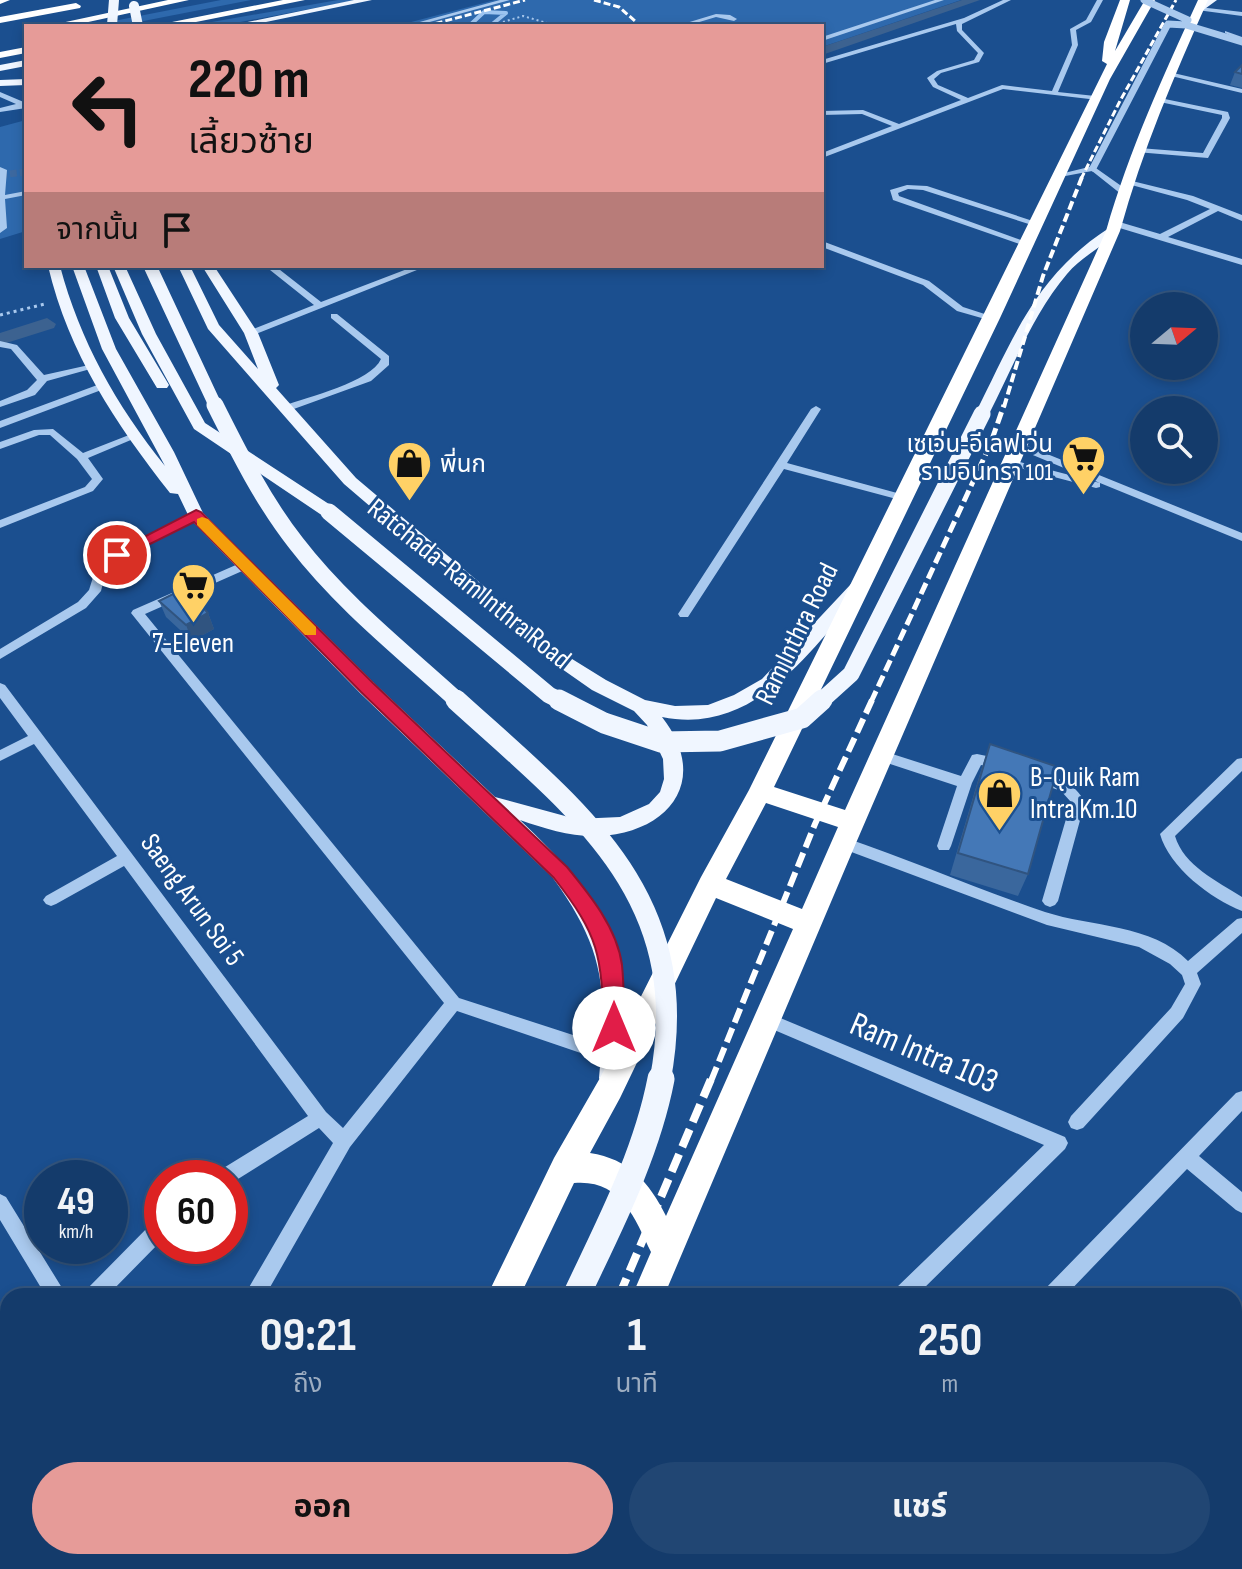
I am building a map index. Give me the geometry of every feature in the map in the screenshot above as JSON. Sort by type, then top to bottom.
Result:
[{"type":"highway","points":[[63,24],[184,0]]},
{"type":"highway","points":[[156,24],[270,0]]},
{"type":"highway","points":[[169,24],[300,0]]},
{"type":"highway","points":[[1100,89],[1110,42],[1125,0]]},
{"type":"highway","name":"Ram Inthra Road","points":[[507,1288],[710,884],[760,792],[1038,224],[1100,89],[1147,0]]},
{"type":"highway","points":[[0,20],[92,3]]},
{"type":"highway","points":[[651,1288],[766,1019],[1114,228],[1158,99],[1201,5]]},
{"type":"highway","points":[[0,55],[24,50]]},
{"type":"highway","points":[[760,792],[848,833]]},
{"type":"highway","points":[[710,884],[808,923]]},
{"type":"highway","points":[[565,1169],[588,1165],[622,1177],[642,1200],[667,1252]]},
{"type":"main road","points":[[111,24],[114,0]]},
{"type":"main road","points":[[243,24],[368,0]]},
{"type":"main road","points":[[276,24],[368,0]]},
{"type":"main road","points":[[1201,5],[1213,0]]},
{"type":"main road","points":[[134,3],[135,24]]},
{"type":"main road","points":[[0,68],[24,63]]},
{"type":"main road","points":[[0,83],[24,82]]},
{"type":"main road","name":"Ratchada-Ram Inthra Road","points":[[120,268],[155,348],[199,426],[329,512],[549,695],[604,723],[661,742],[720,741],[802,718],[851,674],[1039,307],[1061,274],[1088,247],[1114,228]]},
{"type":"main road","points":[[54,268],[61,300],[89,368],[133,437],[196,515],[367,688],[561,872],[585,903],[611,961],[615,999],[610,1088]]},
{"type":"main road","points":[[79,268],[89,302],[116,363],[166,452],[196,515]]},
{"type":"main road","points":[[103,268],[112,296],[140,351],[160,383],[199,426]]},
{"type":"main road","points":[[151,268],[242,461],[280,525],[306,559],[565,801],[627,874],[645,913],[660,959],[666,1005],[665,1052],[657,1100],[635,1164],[580,1288]]},
{"type":"main road","name":"Ratchada-Ram Inthra Road","points":[[185,268],[213,326],[350,481],[558,658],[599,685],[641,706],[675,713],[709,712],[741,700],[769,684],[860,585]]},
{"type":"main road","points":[[209,268],[251,333],[267,366],[274,392]]},
{"type":"main road","points":[[491,803],[575,827],[629,826],[662,807],[675,777],[672,754],[664,733],[641,706]]},
{"type":"street","points":[[416,24],[507,0]]},
{"type":"street","points":[[824,38],[941,0]]},
{"type":"street","points":[[824,61],[963,20],[1008,0]]},
{"type":"street","points":[[1055,91],[1075,45],[1073,29],[1089,21],[1100,0]]},
{"type":"street","points":[[1147,0],[1172,15],[1227,32],[1242,40]]},
{"type":"street","points":[[1201,5],[1242,14]]},
{"type":"street","points":[[686,24],[714,15],[734,19]]},
{"type":"street","points":[[963,20],[958,26],[959,30],[981,56],[971,64],[934,74],[930,82],[967,100]]},
{"type":"street","points":[[1093,168],[1168,24],[1186,25],[1242,40]]},
{"type":"street","points":[[1191,30],[1242,40]]},
{"type":"street","points":[[1169,74],[1242,91]]},
{"type":"street","points":[[824,155],[1002,87],[1055,91],[1100,89]]},
{"type":"street","points":[[0,94],[24,105]]},
{"type":"street","points":[[1139,150],[1205,156],[1226,118],[1219,111],[1158,99]]},
{"type":"street","points":[[0,110],[24,105]]},
{"type":"street","points":[[824,113],[863,112],[898,126]]},
{"type":"street","points":[[1060,175],[1093,168],[1126,186],[1218,208],[1242,218]]},
{"type":"street","points":[[0,169],[3,170],[0,198],[3,228],[0,230]]},
{"type":"street","points":[[1028,244],[896,198],[893,192],[907,187],[924,188],[1038,224]]},
{"type":"street","points":[[0,198],[24,193]]},
{"type":"street","points":[[1161,237],[1218,208]]},
{"type":"street","points":[[1114,228],[1161,237],[1242,262]]},
{"type":"street","points":[[824,245],[926,283],[960,309],[992,318]]},
{"type":"street","points":[[272,268],[320,306]]},
{"type":"street","points":[[251,333],[418,268]]},
{"type":"street","points":[[287,408],[367,379],[384,365],[386,358],[334,316]]},
{"type":"street","points":[[0,344],[14,347],[37,376],[43,378],[89,368]]},
{"type":"street","points":[[0,404],[31,393],[40,386],[43,378]]},
{"type":"street","points":[[0,425],[100,387]]},
{"type":"street","points":[[684,614],[816,409]]},
{"type":"street","points":[[0,446],[38,432],[53,432],[98,477],[93,486],[0,524]]},
{"type":"street","points":[[81,457],[133,437]]},
{"type":"street","points":[[1016,454],[1096,485]]},
{"type":"street","points":[[1016,454],[1242,537]]},
{"type":"street","points":[[781,465],[904,498]]},
{"type":"street","points":[[0,655],[82,605],[95,591],[99,574],[117,555],[196,515]]},
{"type":"street","points":[[245,565],[137,613],[454,1003],[613,1056]]},
{"type":"street","name":"Saeng Arun Soi 5","points":[[0,688],[320,1118],[344,1141]]},
{"type":"street","points":[[0,756],[37,737]]},
{"type":"street","points":[[883,756],[965,783]]},
{"type":"street","points":[[944,846],[965,783],[977,759],[1065,786],[1074,793],[1078,802],[1050,901]]},
{"type":"street","points":[[1242,763],[1167,834],[1168,846],[1177,858],[1242,905]]},
{"type":"street","points":[[848,833],[1047,919],[1142,941],[1176,959],[1188,971],[1193,984],[1177,1013],[1077,1122]]},
{"type":"street","points":[[51,900],[128,857]]},
{"type":"street","points":[[1188,971],[1242,924]]},
{"type":"street","points":[[259,1288],[344,1141],[454,1003]]},
{"type":"street","name":"Ram Intra 103","points":[[766,1019],[1059,1143],[910,1288]]},
{"type":"street","points":[[1060,1288],[1242,1099]]},
{"type":"street","points":[[248,1163],[320,1118]]},
{"type":"street","points":[[1187,1157],[1242,1204]]},
{"type":"street","points":[[0,1203],[52,1288]]},
{"type":"street","points":[[102,1288],[144,1245]]},
{"type":"path","points":[[504,24],[507,19],[524,16],[550,24]]},
{"type":"path","points":[[0,315],[61,300]]},
{"type":"shaded area","points":[[221,0],[251,0],[128,24],[98,24]]},
{"type":"shaded area","points":[[338,0],[357,0],[230,24],[200,24]]},
{"type":"shaded area","points":[[495,0],[961,0],[824,46],[824,24],[404,24]]},
{"type":"shaded area","points":[[24,121],[24,232],[0,239],[0,127]]},
{"type":"building","points":[[185,588],[208,613],[186,625],[159,601]]},
{"type":"building","name":"B-Quik Ram Intra Km.10","points":[[990,744],[1058,767],[1028,874],[958,853]]},
{"type":"waterway","points":[[824,50],[974,0]]},
{"type":"waterway","points":[[471,24],[484,12],[506,13],[492,24]]},
{"type":"waterway","points":[[0,339],[47,324]]},
{"type":"tunnel","points":[[0,175],[24,172]]},
{"type":"railway","points":[[434,24],[525,0]]},
{"type":"railway","points":[[594,0],[619,7],[635,21],[634,24]]},
{"type":"railway","points":[[1082,177],[1176,0]]},
{"type":"railway","points":[[1004,407],[1043,276],[1082,177]]},
{"type":"railway","points":[[871,702],[990,445],[1004,405]]},
{"type":"railway","points":[[711,1081],[815,824],[872,700]]},
{"type":"railway","points":[[622,1288],[711,1079]]},
{"type":"slow traffic","points":[[202,522],[311,631]]},
{"type":"place","name":"เซเว่น-อีเลฟเว่น รามอินทรา 101","points":[[1084,497]]},
{"type":"place","name":"พี่นก","points":[[409,503]]},
{"type":"place","name":"7-Eleven","points":[[193,625]]},
{"type":"place","name":"B-Quik Ram Intra Km.10","points":[[999,832]]},
{"type":"route","points":[[117,555],[196,515],[367,688],[561,872],[585,903],[611,961],[614,1028]]}]
